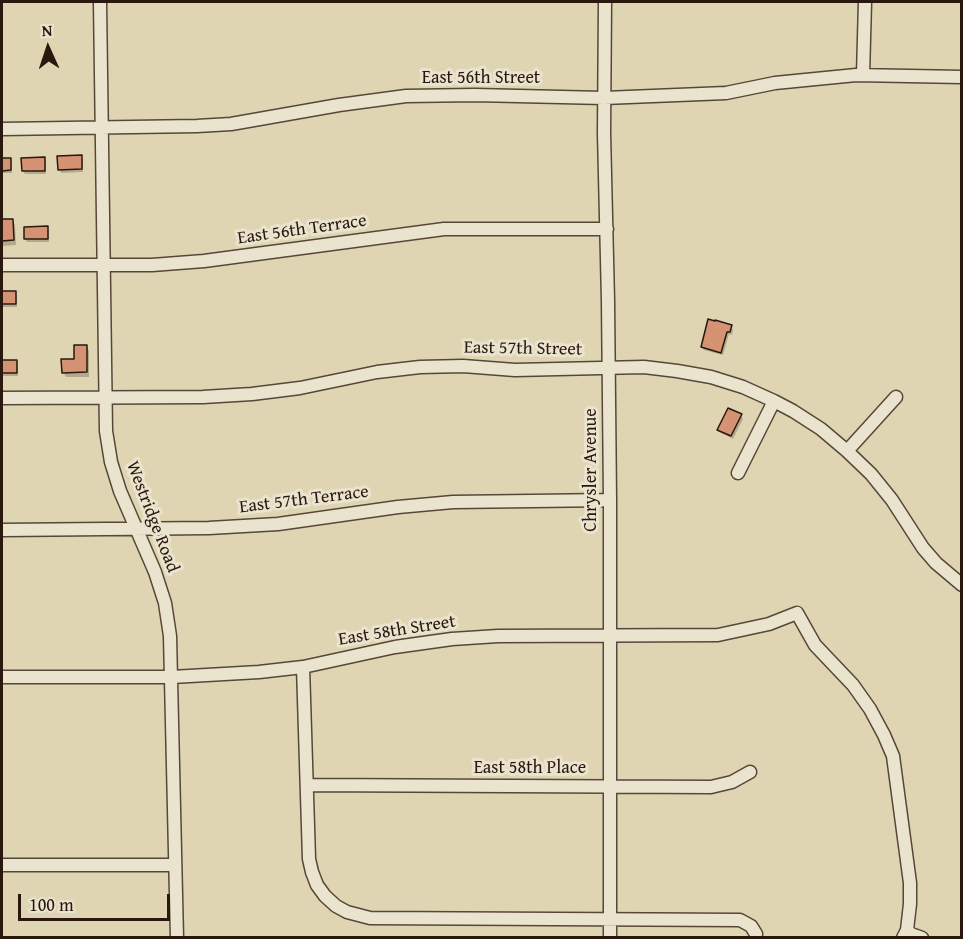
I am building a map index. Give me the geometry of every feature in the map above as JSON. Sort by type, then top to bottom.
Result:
[{"type":"street","name":"Westridge Road","points":[[100,2],[106,431],[111,462],[120,491],[155,572],[165,603],[171,636],[177,938]]},
{"type":"street","name":"Chrysler Avenue","points":[[605,2],[604,98],[610,500],[610,938]]},
{"type":"street","points":[[863,75],[866,2]]},
{"type":"street","name":"East 56th Street","points":[[2,129],[231,124],[406,96],[475,94],[604,98],[726,93],[809,78],[863,75],[962,77]]},
{"type":"street","name":"East 56th Terrace","points":[[2,265],[152,265],[204,261],[444,229],[607,229]]},
{"type":"street","name":"East 57th Street","points":[[2,398],[202,397],[252,394],[376,372],[463,366],[515,370],[644,368],[700,375],[743,387],[774,401],[821,429],[870,474],[892,500],[923,548],[962,585]]},
{"type":"street","points":[[847,451],[896,398]]},
{"type":"street","points":[[738,473],[774,401]]},
{"type":"street","name":"East 57th Terrace","points":[[2,530],[209,528],[278,524],[398,507],[453,502],[610,500]]},
{"type":"street","name":"East 58th Street","points":[[2,677],[172,677],[259,672],[303,667],[395,647],[452,639],[498,636],[718,635],[769,624],[797,613],[815,645],[870,709],[893,756],[910,884],[910,904],[905,934]]},
{"type":"street","points":[[303,667],[309,859],[317,885],[333,904],[347,912],[370,918],[740,920],[751,926],[756,934]]},
{"type":"street","name":"East 58th Place","points":[[307,785],[711,787],[732,782],[750,772]]},
{"type":"street","points":[[2,865],[175,865]]},
{"type":"street","points":[[905,934],[922,938]]},
{"type":"building","points":[[82,155],[82,169],[58,170],[57,156]]},
{"type":"building","points":[[45,157],[45,171],[22,171],[21,158]]},
{"type":"building","points":[[2,158],[11,158],[11,170],[2,171]]},
{"type":"building","points":[[2,219],[13,219],[14,240],[2,241]]},
{"type":"building","points":[[48,226],[48,239],[24,239],[24,227]]},
{"type":"building","points":[[2,291],[16,291],[16,304],[2,304]]},
{"type":"building","points":[[708,319],[732,325],[730,332],[727,332],[721,353],[701,347]]},
{"type":"building","points":[[74,345],[87,345],[87,372],[62,373],[61,359],[74,359]]},
{"type":"building","points":[[2,360],[17,360],[17,373],[2,373]]},
{"type":"building","points":[[728,408],[742,414],[731,436],[717,430]]}]
